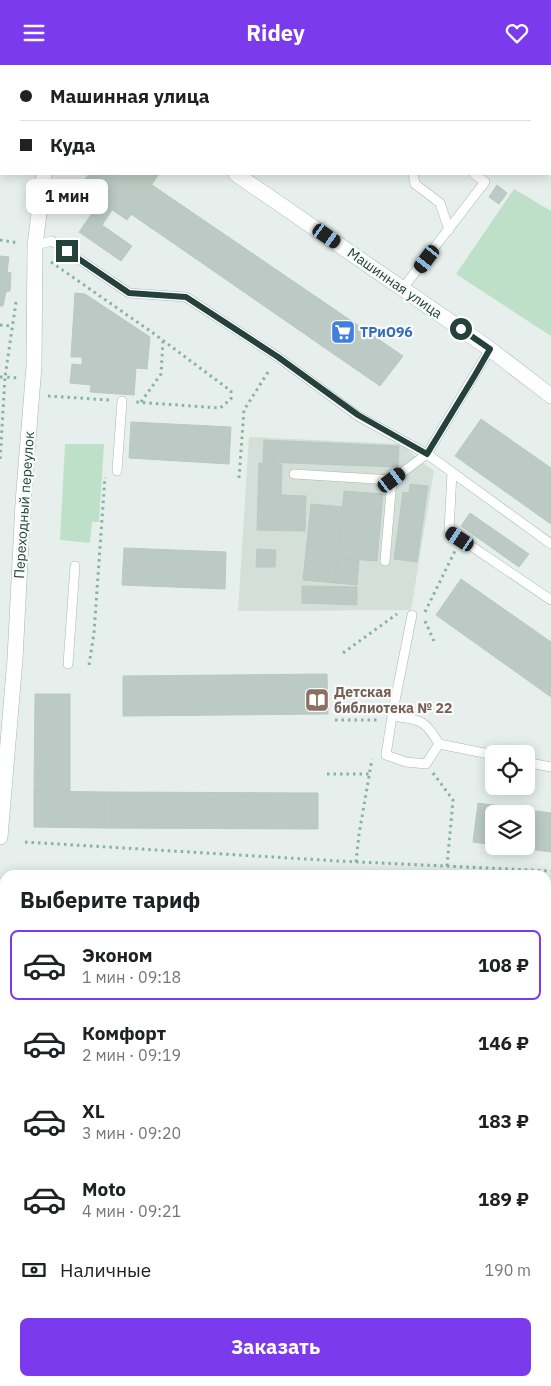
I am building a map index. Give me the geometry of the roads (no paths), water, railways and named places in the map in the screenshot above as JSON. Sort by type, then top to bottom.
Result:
[{"type":"street","name":"Переходный переулок","points":[[0,837],[15,659],[23,503],[34,366],[28,244],[44,175]]},
{"type":"street","name":"Машинная улица","points":[[237,175],[490,349],[551,396]]},
{"type":"lane","points":[[413,175],[415,184],[440,203],[449,230]]},
{"type":"lane","points":[[403,288],[486,182],[476,175]]},
{"type":"lane","points":[[28,244],[52,241],[129,293],[186,297],[278,357],[358,415],[427,454],[551,544]]},
{"type":"lane","points":[[294,474],[392,480],[427,454],[490,349]]},
{"type":"lane","points":[[117,471],[122,401]]},
{"type":"lane","points":[[452,472],[449,531],[551,601]]},
{"type":"lane","points":[[385,561],[392,480]]},
{"type":"lane","points":[[68,664],[75,566]]},
{"type":"lane","points":[[412,615],[386,755],[406,762],[426,763],[439,744]]},
{"type":"lane","points":[[392,716],[417,720],[431,729],[439,744]]},
{"type":"lane","points":[[439,744],[485,753]]},
{"type":"lane","points":[[535,764],[551,767]]},
{"type":"place","name":"ТРиО96","points":[[343,332]]},
{"type":"place","name":"Детская библиотека № 22","points":[[317,700]]}]
